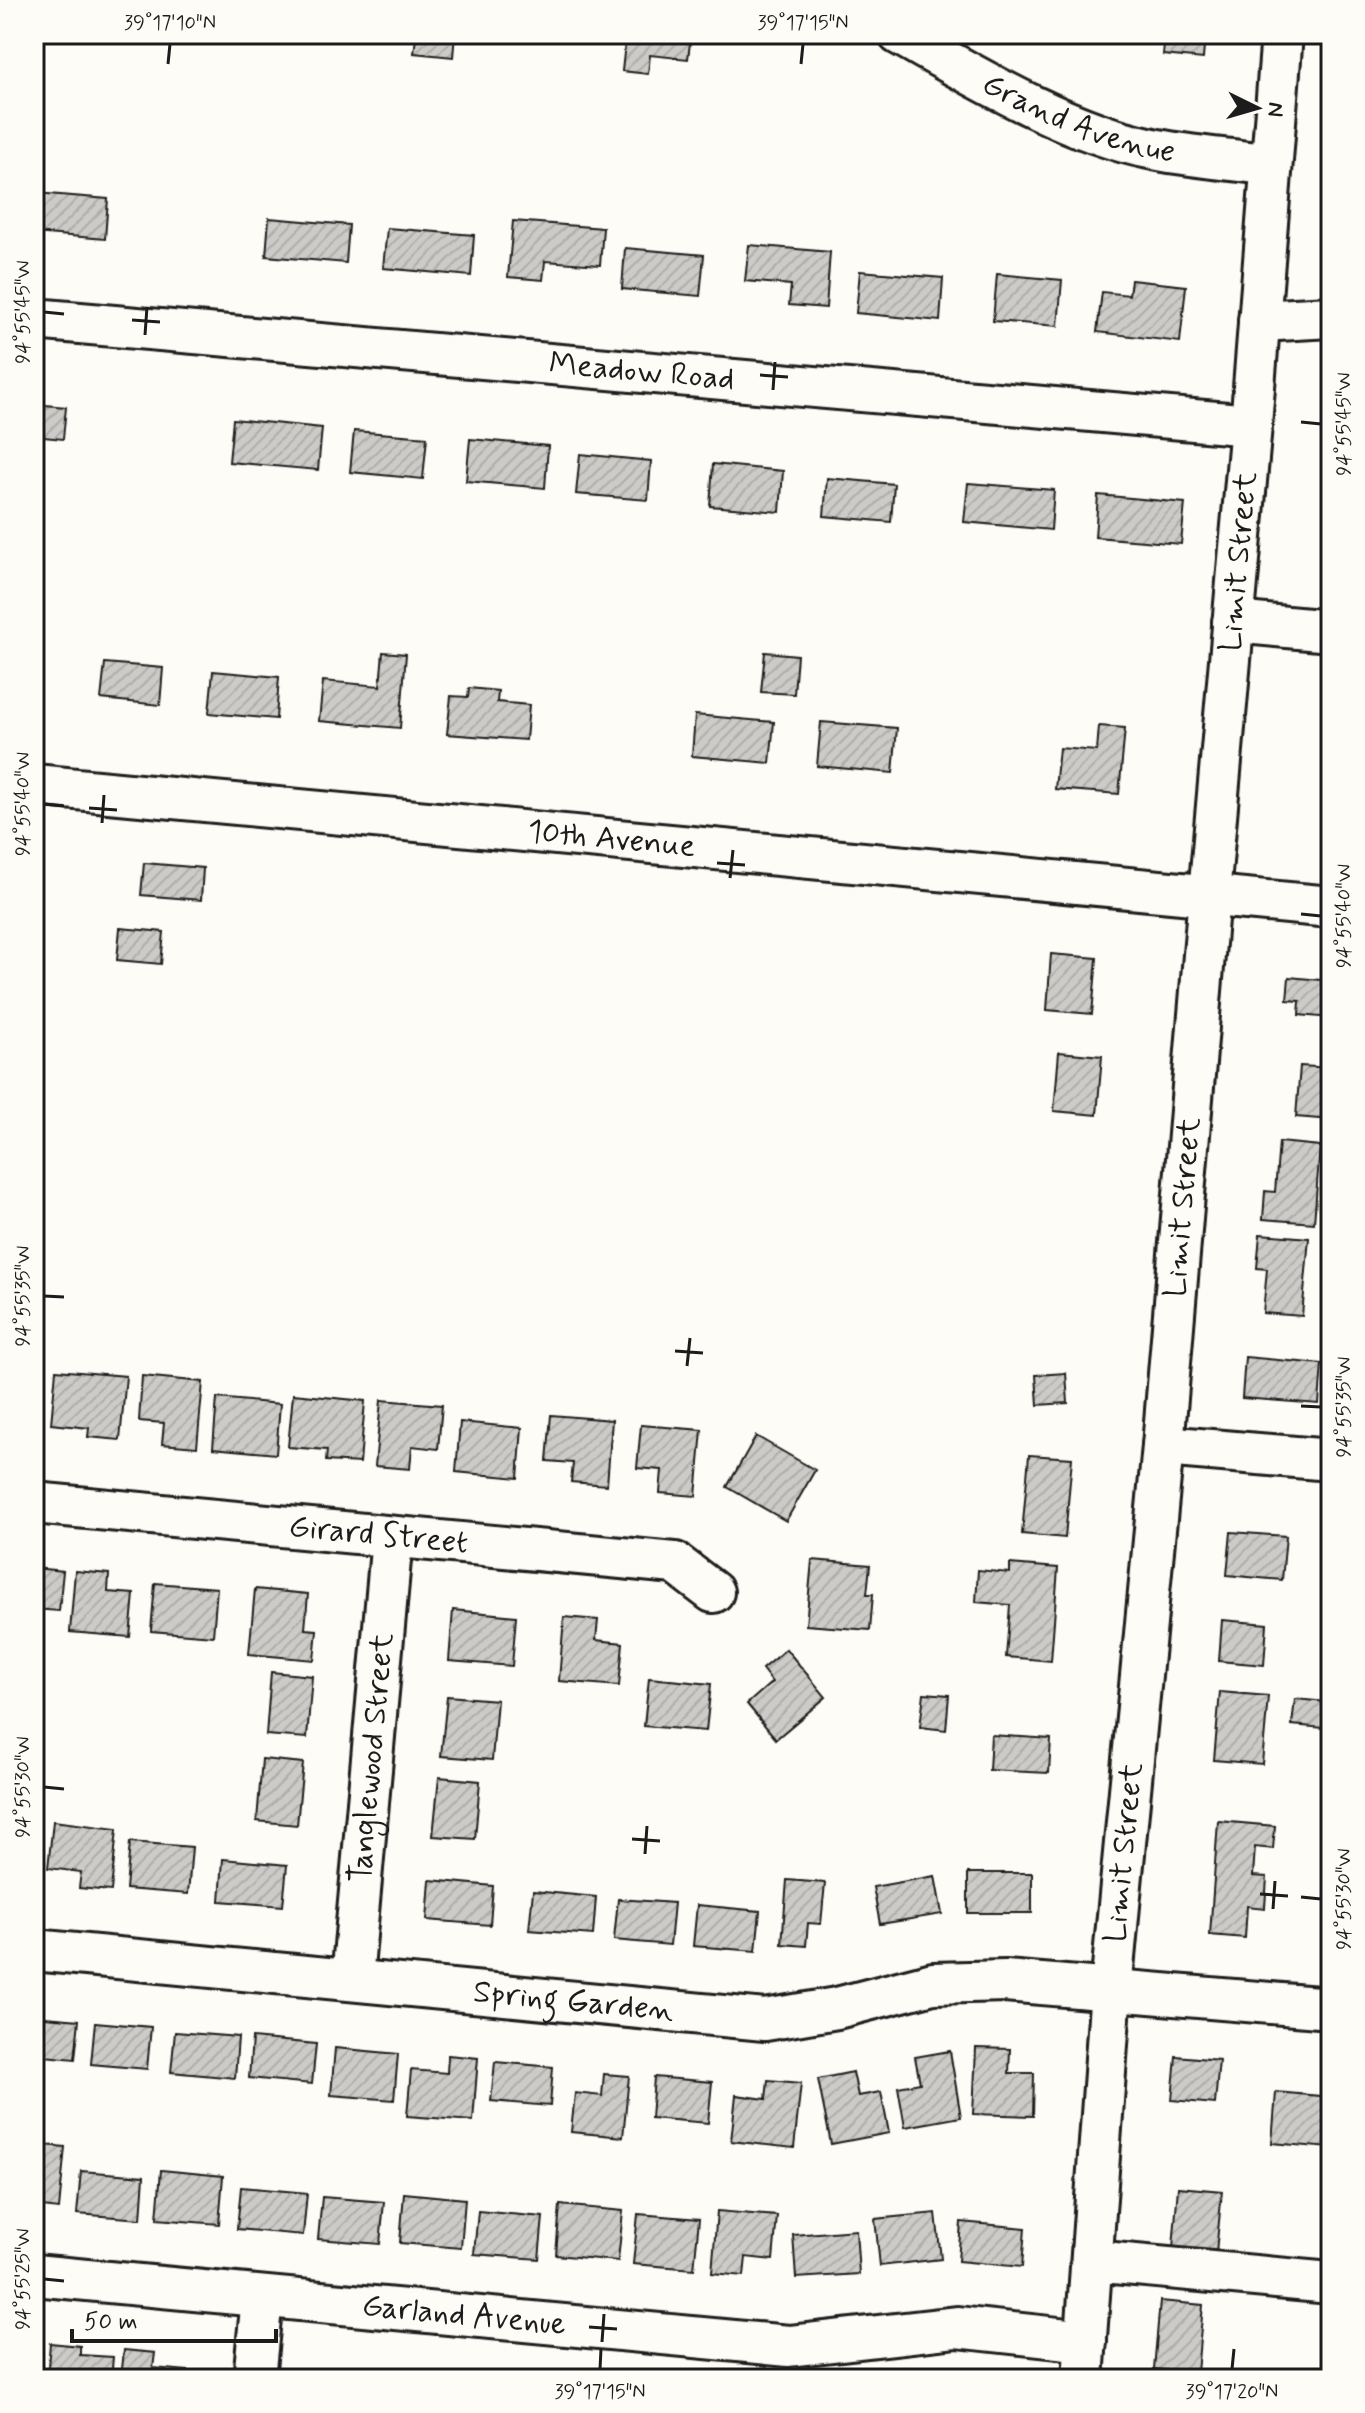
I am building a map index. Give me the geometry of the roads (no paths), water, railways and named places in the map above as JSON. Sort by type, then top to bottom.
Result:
[{"type":"street","name":"Grand Avenue","points":[[899,34],[1027,103],[1077,126],[1148,148],[1271,165]]},
{"type":"street","name":"Limit Street","points":[[1084,2360],[1111,1989],[1163,1446],[1282,34]]},
{"type":"street","points":[[1259,321],[1331,317]]},
{"type":"street","name":"Meadow Road","points":[[34,319],[1251,425]]},
{"type":"street","points":[[1233,622],[1331,631]]},
{"type":"street","name":"10th Avenue","points":[[34,785],[1331,907]]},
{"type":"street","points":[[1163,1446],[1331,1460]]},
{"type":"street","name":"Girard Street","points":[[34,1503],[675,1563],[713,1592]]},
{"type":"street","name":"Tanglewood Street","points":[[352,1979],[392,1538]]},
{"type":"street","name":"Spring Garden","points":[[34,1950],[765,2020],[837,2008],[933,1983],[1005,1981],[1331,2008]]},
{"type":"street","points":[[1092,2261],[1331,2283]]},
{"type":"street","name":"Garland Avenue","points":[[34,2275],[789,2346],[957,2327],[1084,2360]]},
{"type":"street","points":[[254,2379],[262,2298]]}]
